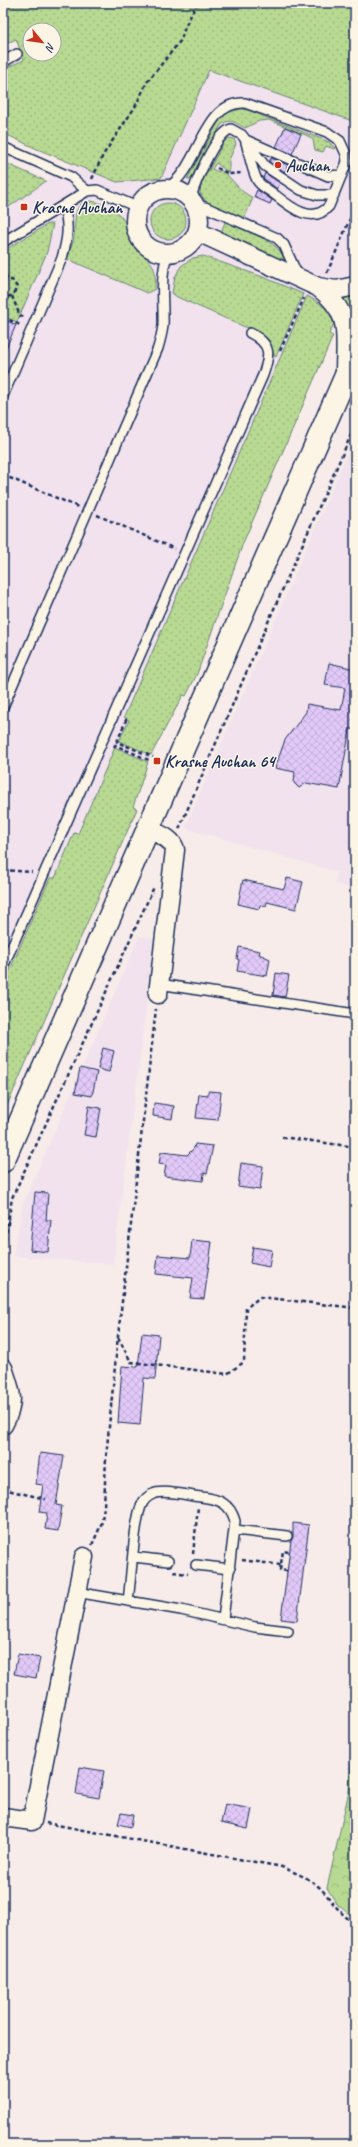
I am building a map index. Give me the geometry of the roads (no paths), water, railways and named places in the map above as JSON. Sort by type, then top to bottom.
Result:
[{"type":"main road","points":[[3,1162],[324,423],[350,379],[355,355]]},
{"type":"street","points":[[167,188],[184,193],[193,202],[200,219],[198,232],[191,243],[180,251],[168,253],[157,252],[147,247],[140,239],[135,229],[134,218],[138,207],[149,193],[167,188]]},
{"type":"street","points":[[198,232],[318,287],[336,290],[355,286]]},
{"type":"street","points":[[318,287],[338,306],[345,325],[350,379]]},
{"type":"street","points":[[148,828],[170,840],[174,844],[175,850],[158,989]]},
{"type":"street","points":[[3,1370],[11,1389],[12,1400],[3,1425]]},
{"type":"street","points":[[3,1817],[32,1821],[84,1557]]},
{"type":"lane","points":[[3,62],[17,54]]},
{"type":"lane","points":[[167,188],[177,182],[187,168],[220,111],[238,103],[252,106],[327,132],[340,141],[346,154],[347,162],[334,195],[325,211],[317,215],[308,215],[292,208],[258,182],[245,139]]},
{"type":"lane","points":[[299,279],[284,245],[277,238],[193,202],[195,183],[222,134],[231,129],[238,132],[245,139],[265,166],[301,190],[317,195],[334,195]]},
{"type":"lane","points":[[245,139],[328,176],[342,175]]},
{"type":"lane","points":[[3,147],[71,177],[87,191]]},
{"type":"lane","points":[[3,242],[87,191],[97,190],[138,207]]},
{"type":"lane","points":[[3,396],[62,258],[68,236],[68,224],[64,206]]},
{"type":"lane","points":[[3,708],[155,354],[163,327],[162,291],[165,262],[168,253]]},
{"type":"lane","points":[[3,967],[263,376],[269,358],[266,346],[260,338],[250,333]]},
{"type":"lane","points":[[158,989],[355,1014]]},
{"type":"lane","points":[[128,1601],[139,1512],[147,1498],[154,1493],[163,1493],[222,1501],[229,1506],[235,1521],[223,1619]]},
{"type":"lane","points":[[235,1530],[288,1536]]},
{"type":"lane","points":[[134,1557],[168,1561]]},
{"type":"lane","points":[[193,1564],[230,1569]]},
{"type":"lane","points":[[76,1592],[223,1619],[255,1627],[288,1631]]},
{"type":"place","name":"Auchan","points":[[278,165]]},
{"type":"place","name":"Krasne Auchan","points":[[24,207]]},
{"type":"place","name":"Krasne Auchan 64","points":[[157,761]]}]
